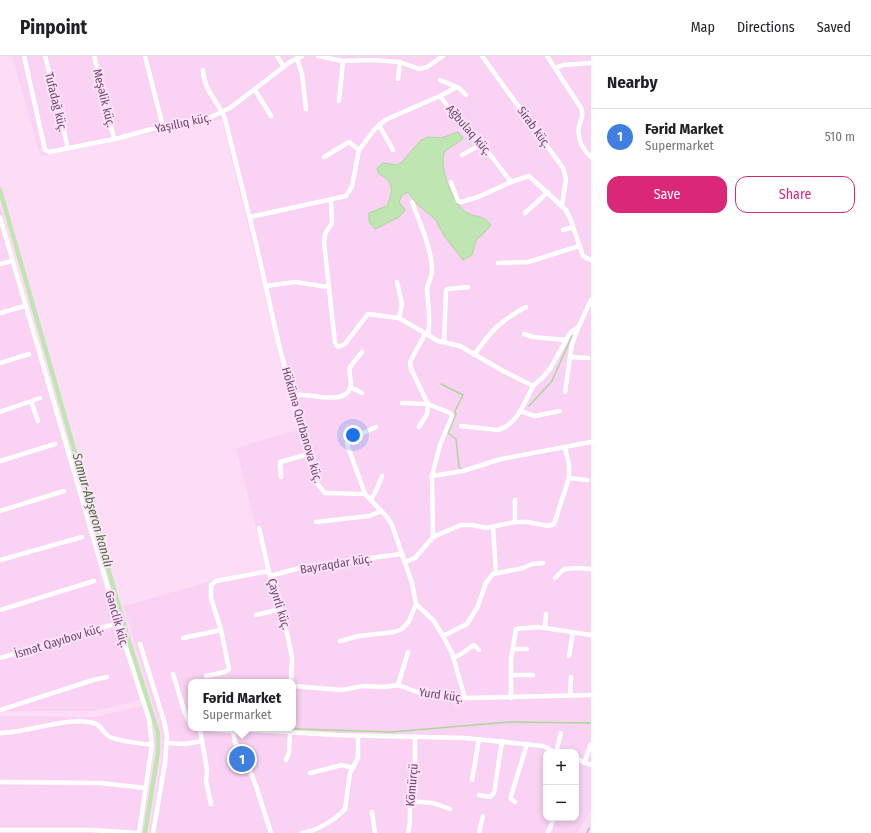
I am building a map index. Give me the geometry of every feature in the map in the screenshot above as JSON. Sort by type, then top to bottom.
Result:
[{"type":"street","name":"Yaşıllıq küç.","points":[[24,56],[47,152],[114,139],[163,127],[195,122],[223,112],[255,90],[284,67],[302,56]]},
{"type":"street","name":"Tufadağ küç.","points":[[45,56],[68,148]]},
{"type":"street","name":"Meşəlik küç.","points":[[94,56],[114,139]]},
{"type":"street","points":[[145,56],[163,127]]},
{"type":"street","points":[[277,56],[284,67]]},
{"type":"street","points":[[318,56],[343,61],[380,58],[422,68],[443,56]]},
{"type":"street","name":"Sirab küç.","points":[[482,56],[563,168],[566,179],[562,205]]},
{"type":"street","points":[[546,56],[581,108],[583,114],[579,136],[582,148],[591,157]]},
{"type":"street","points":[[297,58],[302,74],[306,109]]},
{"type":"street","points":[[339,100],[343,61]]},
{"type":"street","points":[[398,78],[400,62]]},
{"type":"street","points":[[555,68],[563,65],[591,63]]},
{"type":"street","points":[[203,70],[206,88],[223,112]]},
{"type":"street","points":[[440,80],[457,87],[466,96]]},
{"type":"street","points":[[440,96],[457,87]]},
{"type":"street","points":[[255,90],[272,116]]},
{"type":"street","name":"Ağbulaq küç.","points":[[250,217],[342,198],[349,193],[355,175],[359,150],[379,125],[385,120],[440,96],[461,124],[482,144],[510,182]]},
{"type":"street","name":"Hökümə Qurbanova küç.","points":[[223,112],[250,217],[279,345],[316,481],[325,493],[365,494]]},
{"type":"street","points":[[379,125],[393,150]]},
{"type":"street","points":[[324,157],[349,142],[359,150]]},
{"type":"street","points":[[462,155],[482,144]]},
{"type":"street","points":[[451,182],[458,201],[461,202],[478,197],[510,182],[529,176],[562,205],[574,227],[579,246],[585,258],[591,260]]},
{"type":"street","points":[[526,213],[548,192]]},
{"type":"street","points":[[331,200],[332,223],[325,234],[324,242],[335,343],[338,347],[345,344],[368,314],[399,318],[426,335],[444,342],[457,344],[474,355],[533,386]]},
{"type":"street","points":[[412,202],[428,244],[432,260],[432,272],[427,288],[429,310],[426,335],[410,366],[428,404],[427,414],[419,427]]},
{"type":"street","name":"Gənclik küç.","points":[[0,217],[118,623],[149,719],[152,745],[139,833]]},
{"type":"street","points":[[563,230],[574,227]]},
{"type":"street","points":[[498,263],[528,262],[579,246]]},
{"type":"street","points":[[0,264],[12,261]]},
{"type":"street","points":[[266,286],[295,282],[328,287]]},
{"type":"street","points":[[397,282],[402,304],[399,318]]},
{"type":"street","points":[[444,342],[446,291],[447,289],[468,287]]},
{"type":"street","points":[[565,392],[572,344],[591,300]]},
{"type":"street","points":[[0,313],[25,306]]},
{"type":"street","points":[[474,355],[487,338],[505,319],[526,308]]},
{"type":"street","points":[[460,426],[498,430],[511,422],[520,411],[533,386],[550,369],[573,329],[580,326]]},
{"type":"street","points":[[524,334],[533,337],[566,340]]},
{"type":"street","points":[[293,395],[300,394],[324,398],[337,396],[347,392],[350,387],[350,367],[362,352]]},
{"type":"street","points":[[0,363],[29,354]]},
{"type":"street","points":[[570,357],[588,358]]},
{"type":"street","points":[[350,387],[362,393]]},
{"type":"street","points":[[0,412],[40,398]]},
{"type":"street","points":[[32,401],[38,420]]},
{"type":"street","points":[[402,403],[428,404],[450,413],[452,416],[440,445],[432,476],[433,537]]},
{"type":"street","points":[[520,411],[535,416],[560,411]]},
{"type":"street","points":[[340,641],[359,636],[394,632],[402,629],[409,621],[416,604],[412,583],[392,525],[371,499],[365,494],[347,444],[350,439],[376,427]]},
{"type":"street","points":[[432,476],[463,471],[501,459],[591,442]]},
{"type":"street","points":[[0,461],[55,444]]},
{"type":"street","points":[[404,562],[415,558],[433,537],[466,524],[481,528],[515,522],[528,522],[548,526],[554,524],[569,478],[569,464],[565,448]]},
{"type":"street","points":[[281,477],[280,462],[309,454]]},
{"type":"street","points":[[371,499],[382,476]]},
{"type":"street","points":[[569,478],[587,480]]},
{"type":"street","points":[[0,511],[64,491]]},
{"type":"street","points":[[515,500],[515,522]]},
{"type":"street","points":[[316,522],[344,517],[369,516],[381,511]]},
{"type":"street","points":[[493,527],[496,573]]},
{"type":"street","name":"Çayırli küç.","points":[[259,528],[269,573],[281,608],[291,649],[291,679]]},
{"type":"street","points":[[0,560],[82,537]]},
{"type":"street","name":"Bayraqdar küç.","points":[[206,676],[226,672],[229,669],[221,630],[211,598],[210,588],[213,583],[307,566],[337,565],[354,560],[402,554]]},
{"type":"street","points":[[443,636],[467,624],[477,608],[486,583],[496,573],[543,564]]},
{"type":"street","points":[[555,578],[564,569],[579,568],[591,570]]},
{"type":"street","points":[[0,610],[94,581]]},
{"type":"street","points":[[416,604],[434,621],[443,636],[453,658],[464,698]]},
{"type":"street","points":[[256,615],[281,608]]},
{"type":"street","points":[[545,628],[546,614]]},
{"type":"street","name":"İsmət Qayıbov küç.","points":[[0,658],[118,623]]},
{"type":"street","points":[[511,698],[511,675],[516,629],[545,628],[591,635]]},
{"type":"street","points":[[183,638],[221,630]]},
{"type":"street","points":[[569,656],[573,632]]},
{"type":"street","points":[[140,644],[164,721],[167,743],[153,833]]},
{"type":"street","points":[[453,658],[463,654],[474,645],[479,650]]},
{"type":"street","points":[[514,649],[527,649]]},
{"type":"street","points":[[398,685],[408,652]]},
{"type":"street","points":[[173,674],[188,718]]},
{"type":"street","points":[[511,675],[533,675]]},
{"type":"street","points":[[0,710],[93,680],[107,677]]},
{"type":"street","points":[[570,695],[571,677]]},
{"type":"street","name":"Yurd küç.","points":[[296,686],[342,690],[367,686],[384,687],[398,685],[420,693],[464,698],[591,695]]},
{"type":"street","points":[[0,733],[12,733],[70,723],[94,722],[110,737],[152,745]]},
{"type":"street","points":[[200,731],[207,770],[206,781],[211,804]]},
{"type":"street","points":[[234,731],[235,742],[249,769],[271,833]]},
{"type":"street","points":[[272,731],[358,736],[415,736],[479,739],[543,746],[549,749]]},
{"type":"street","points":[[286,760],[289,753],[290,733]]},
{"type":"street","points":[[556,749],[561,733]]},
{"type":"street","points":[[302,833],[310,832],[322,827],[345,809],[349,778],[358,758],[358,736]]},
{"type":"street","name":"Kömürçü","points":[[408,833],[410,822],[410,801],[415,776],[415,736]]},
{"type":"street","points":[[472,780],[479,739]]},
{"type":"street","points":[[167,743],[185,744],[202,741]]},
{"type":"street","points":[[479,795],[490,797],[494,794],[502,741]]},
{"type":"street","points":[[515,802],[511,796],[527,744]]},
{"type":"street","points":[[584,763],[591,744]]},
{"type":"street","points":[[579,760],[591,765]]},
{"type":"street","points":[[310,773],[342,765],[353,768]]},
{"type":"street","points":[[0,782],[100,783],[146,788]]},
{"type":"street","points":[[410,801],[433,803],[450,809]]},
{"type":"street","points":[[372,812],[375,833]]},
{"type":"street","points":[[479,833],[483,816]]},
{"type":"street","points":[[548,833],[553,821]]},
{"type":"street","points":[[0,830],[90,830],[139,833]]},
{"type":"shaded area","points":[[12,56],[591,56],[591,809],[578,833],[149,833],[162,756],[162,735],[124,606],[208,582],[266,568],[236,448],[298,430],[222,119],[40,156]]},
{"type":"shaded area","points":[[458,132],[463,138],[444,153],[443,160],[448,186],[462,209],[467,213],[485,219],[491,225],[476,240],[472,255],[463,260],[445,237],[435,219],[417,204],[408,192],[402,195],[399,202],[405,210],[399,217],[375,229],[369,222],[369,213],[387,206],[391,196],[391,187],[388,180],[379,174],[377,168],[383,163],[397,165],[402,162],[420,141],[428,137],[441,138]]},
{"type":"shaded area","points":[[0,207],[123,632],[145,699],[93,711],[0,711]]},
{"type":"shaded area","points":[[147,705],[156,740],[142,833],[0,833],[0,716],[94,717]]},
{"type":"waterway","name":"Samur-Abşeron kanalı","points":[[0,190],[130,645],[158,733],[158,752],[145,833]]},
{"type":"waterway","points":[[529,406],[552,381],[572,336]]},
{"type":"waterway","points":[[441,384],[463,395],[455,411],[456,414],[448,433],[456,439],[459,467],[462,469]]},
{"type":"waterway","points":[[296,729],[391,732],[509,722],[591,723]]},
{"type":"railway","points":[[587,833],[591,824]]},
{"type":"place","name":"Fərid Market","points":[[242,759]]}]
